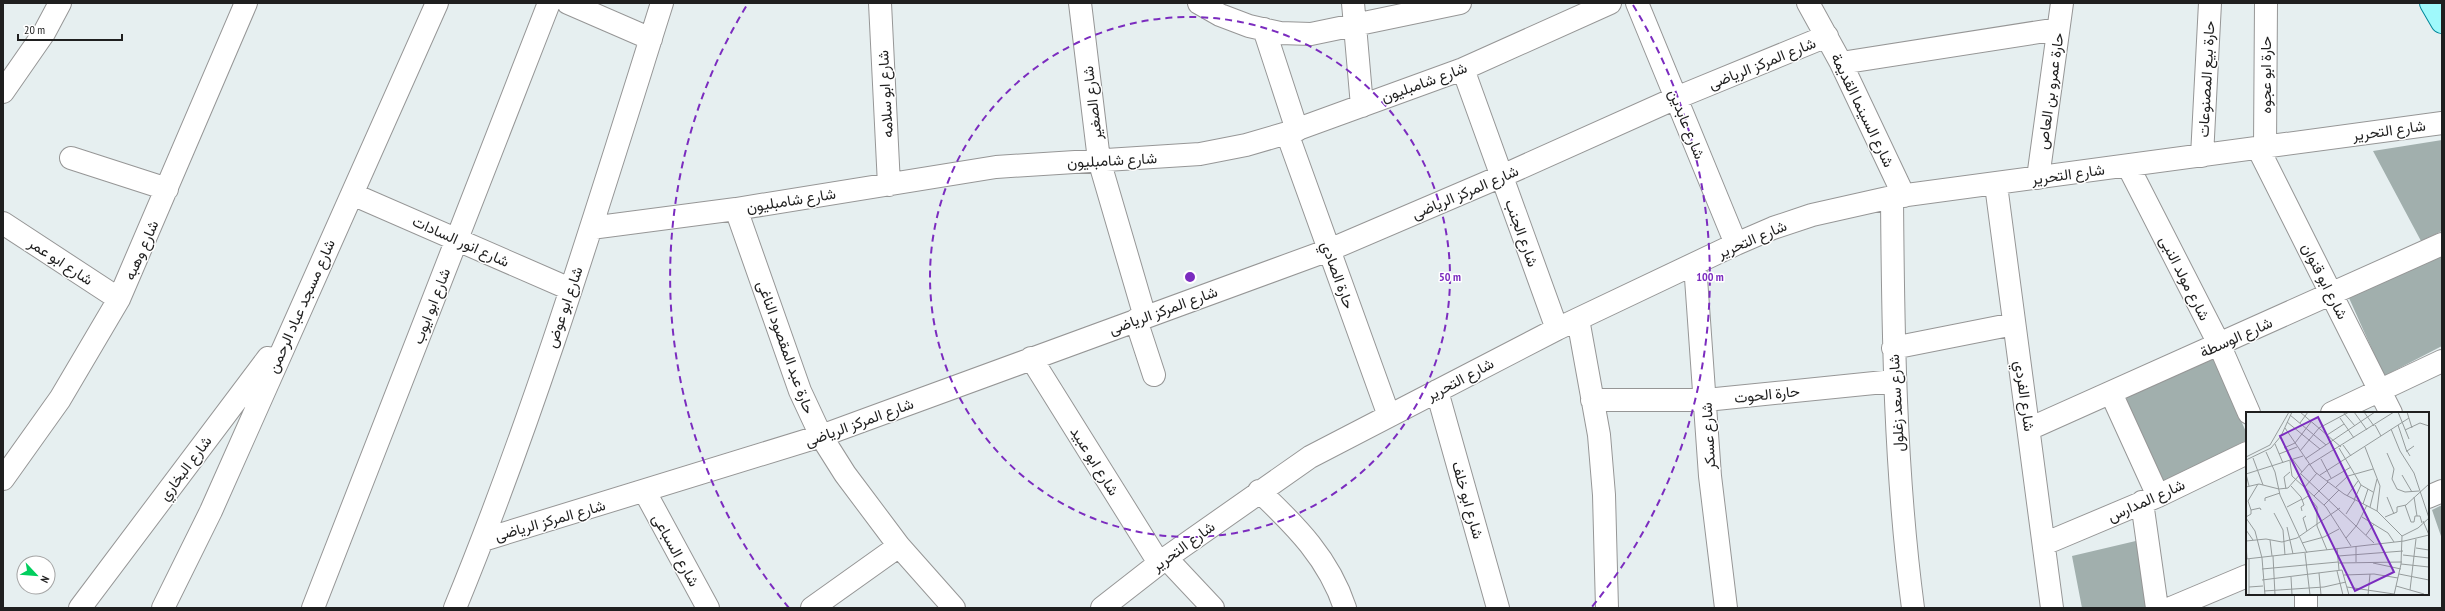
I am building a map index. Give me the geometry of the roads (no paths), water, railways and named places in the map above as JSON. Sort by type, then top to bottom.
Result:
[{"type":"main road","points":[[2431,3],[2442,22]]},
{"type":"street","points":[[3,92],[44,33],[60,3]]},
{"type":"street","name":"شارع وهبه","points":[[3,479],[60,399],[119,299],[246,3]]},
{"type":"street","name":"شارع مسجد عباد الرحمن","points":[[163,608],[211,511],[291,328],[437,3]]},
{"type":"street","name":"شارع ابو ايوب","points":[[313,608],[549,3]]},
{"type":"street","points":[[568,3],[651,39]]},
{"type":"street","name":"شارع ابو عوض","points":[[455,608],[483,540],[591,228],[662,3]]},
{"type":"street","name":"شارع ابو سلامه","points":[[880,3],[889,185]]},
{"type":"street","name":"شارع الصغير","points":[[1080,3],[1099,160],[1154,375]]},
{"type":"street","points":[[1199,3],[1220,15],[1264,29],[1311,34],[1460,3]]},
{"type":"street","points":[[1353,3],[1353,26],[1362,106]]},
{"type":"street","name":"شارع شامبليون","points":[[591,228],[736,209],[996,167],[1200,154],[1292,131],[1463,69],[1610,3]]},
{"type":"street","name":"شارع عابدين","points":[[1637,3],[1736,244]]},
{"type":"street","name":"شارع السينما القديمة","points":[[1808,3],[1841,63],[1898,197]]},
{"type":"street","name":"حارة عمرو بن العاص","points":[[2038,178],[2062,3]]},
{"type":"street","name":"حارة بيع المصنوعات","points":[[2202,156],[2210,3]]},
{"type":"street","name":"حارة ابو عجوه","points":[[2262,148],[2266,3]]},
{"type":"street","name":"حارة الصادي","points":[[1264,29],[1292,131],[1329,250],[1390,416]]},
{"type":"street","points":[[1841,63],[2058,29]]},
{"type":"street","name":"شارع المركز الرياضى","points":[[483,540],[644,492],[821,436],[1329,250],[1502,176],[1676,98],[1827,36]]},
{"type":"street","name":"شارع الجنب","points":[[1463,69],[1557,328]]},
{"type":"street","name":"شارع التحرير","points":[[1102,608],[1163,560],[1259,491],[1310,457],[1557,328],[1773,228],[1812,215],[1898,197],[1996,185],[2442,123]]},
{"type":"street","name":"شارع ابو قنوان","points":[[2262,148],[2331,294],[2391,412]]},
{"type":"street","points":[[71,158],[167,189]]},
{"type":"street","name":"شارع مولد النبى","points":[[2128,166],[2219,344],[2249,412]]},
{"type":"street","name":"شارع الفردي","points":[[1996,185],[2052,608]]},
{"type":"street","name":"شارع انور السادات","points":[[352,194],[570,289]]},
{"type":"street","name":"شارع سعد زغلول","points":[[1898,197],[1893,348],[1894,381],[1904,539],[1913,608]]},
{"type":"street","name":"حارة عبد المقصود الناغى","points":[[736,209],[800,391],[821,436],[845,474],[899,546],[954,608]]},
{"type":"street","name":"شارع ابو عمر","points":[[3,223],[119,299]]},
{"type":"street","name":"شارع الوسطة","points":[[2029,429],[2442,244]]},
{"type":"street","name":"شارع عسكر","points":[[1695,264],[1706,400],[1710,476],[1726,608]]},
{"type":"street","points":[[1578,319],[1599,435],[1604,495],[1606,608]]},
{"type":"street","points":[[1893,348],[2014,324]]},
{"type":"street","name":"شارع البخاري","points":[[80,608],[291,328]]},
{"type":"street","name":"شارع ابو عبيد","points":[[1031,358],[1163,560]]},
{"type":"street","points":[[2334,412],[2442,361]]},
{"type":"street","name":"حارة الحوت","points":[[1592,400],[1706,400],[1894,381]]},
{"type":"street","name":"شارع ابو خلف","points":[[1437,391],[1498,608]]},
{"type":"street","points":[[2111,392],[2150,499],[2157,608]]},
{"type":"street","name":"شارع المدارس","points":[[2044,544],[2150,499],[2246,453]]},
{"type":"street","points":[[1259,491],[1314,547],[1330,572],[1346,608]]},
{"type":"street","name":"شارع السباعى","points":[[644,492],[708,608]]},
{"type":"street","points":[[812,608],[899,546]]},
{"type":"street","points":[[1163,560],[1213,608]]},
{"type":"street","points":[[2172,608],[2246,576]]},
{"type":"street","points":[[2306,595],[2306,608]]}]
